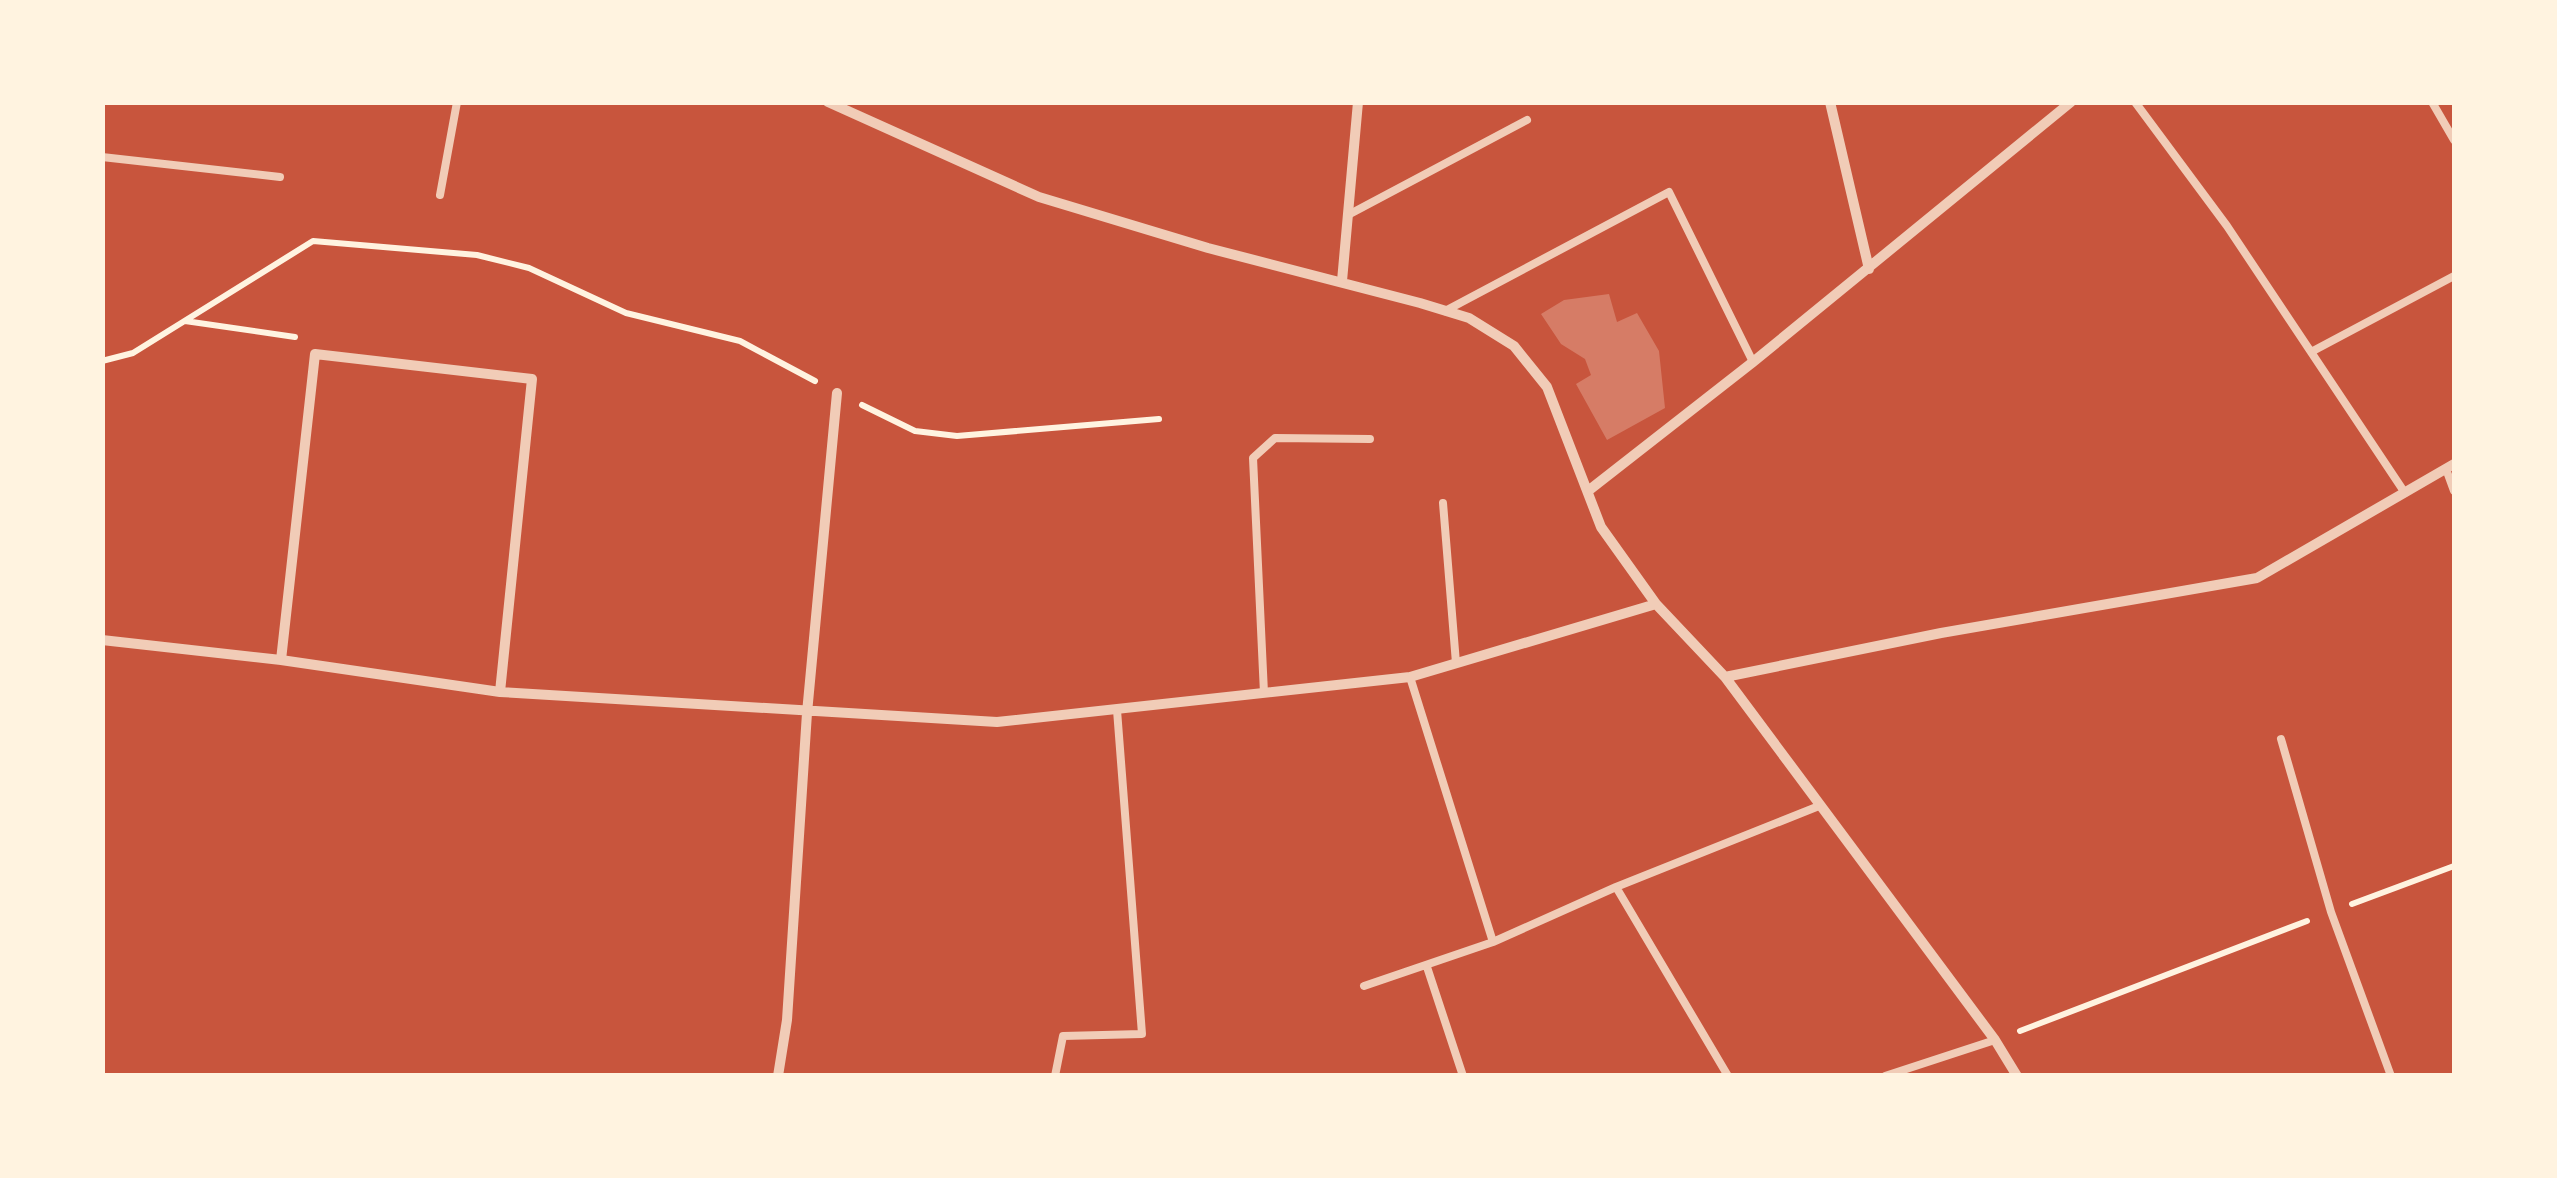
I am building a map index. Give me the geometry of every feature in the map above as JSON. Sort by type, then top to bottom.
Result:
[{"type":"street","points":[[828,102],[1039,198],[1468,318],[1514,346],[1546,387],[1601,527],[1656,604],[1725,676],[1996,1040],[2017,1076]]},
{"type":"street","points":[[1342,281],[1358,102]]},
{"type":"street","points":[[1830,102],[1868,268]]},
{"type":"street","points":[[1588,492],[2071,102]]},
{"type":"street","points":[[281,660],[315,354],[532,378],[500,692]]},
{"type":"street","points":[[778,1076],[787,1020],[807,713],[837,393]]},
{"type":"street","points":[[1725,676],[1941,633],[2257,578],[2450,467]]},
{"type":"street","points":[[102,640],[281,660],[500,692],[997,722],[1410,677],[1656,604]]},
{"type":"lane","points":[[440,195],[457,102]]},
{"type":"lane","points":[[2135,102],[2227,226],[2405,492]]},
{"type":"lane","points":[[2432,102],[2454,140]]},
{"type":"lane","points":[[1348,215],[1528,120]]},
{"type":"lane","points":[[102,157],[280,177]]},
{"type":"lane","points":[[1445,311],[1669,192],[1753,362]]},
{"type":"lane","points":[[2311,352],[2454,276]]},
{"type":"lane","points":[[1264,694],[1253,458],[1275,438],[1370,439]]},
{"type":"lane","points":[[2450,467],[2454,490]]},
{"type":"lane","points":[[1443,503],[1456,663]]},
{"type":"lane","points":[[1410,677],[1493,942]]},
{"type":"lane","points":[[1055,1076],[1063,1036],[1142,1034],[1118,710]]},
{"type":"lane","points":[[2280,739],[2331,912],[2392,1076]]},
{"type":"lane","points":[[1364,986],[1493,942],[1616,887],[1819,806]]},
{"type":"lane","points":[[1616,887],[1728,1076]]},
{"type":"lane","points":[[1428,966],[1463,1076]]},
{"type":"lane","points":[[1885,1076],[1996,1040]]},
{"type":"path","points":[[102,360],[133,353],[312,242],[477,255],[529,268],[626,312],[740,341],[916,431],[957,436],[1159,419]]},
{"type":"path","points":[[185,321],[298,338],[315,354]]},
{"type":"path","points":[[1996,1040],[2454,866]]},
{"type":"building","points":[[1609,294],[1617,322],[1637,313],[1659,351],[1665,408],[1607,440],[1576,384],[1591,375],[1585,359],[1561,344],[1541,314],[1564,300]]}]
